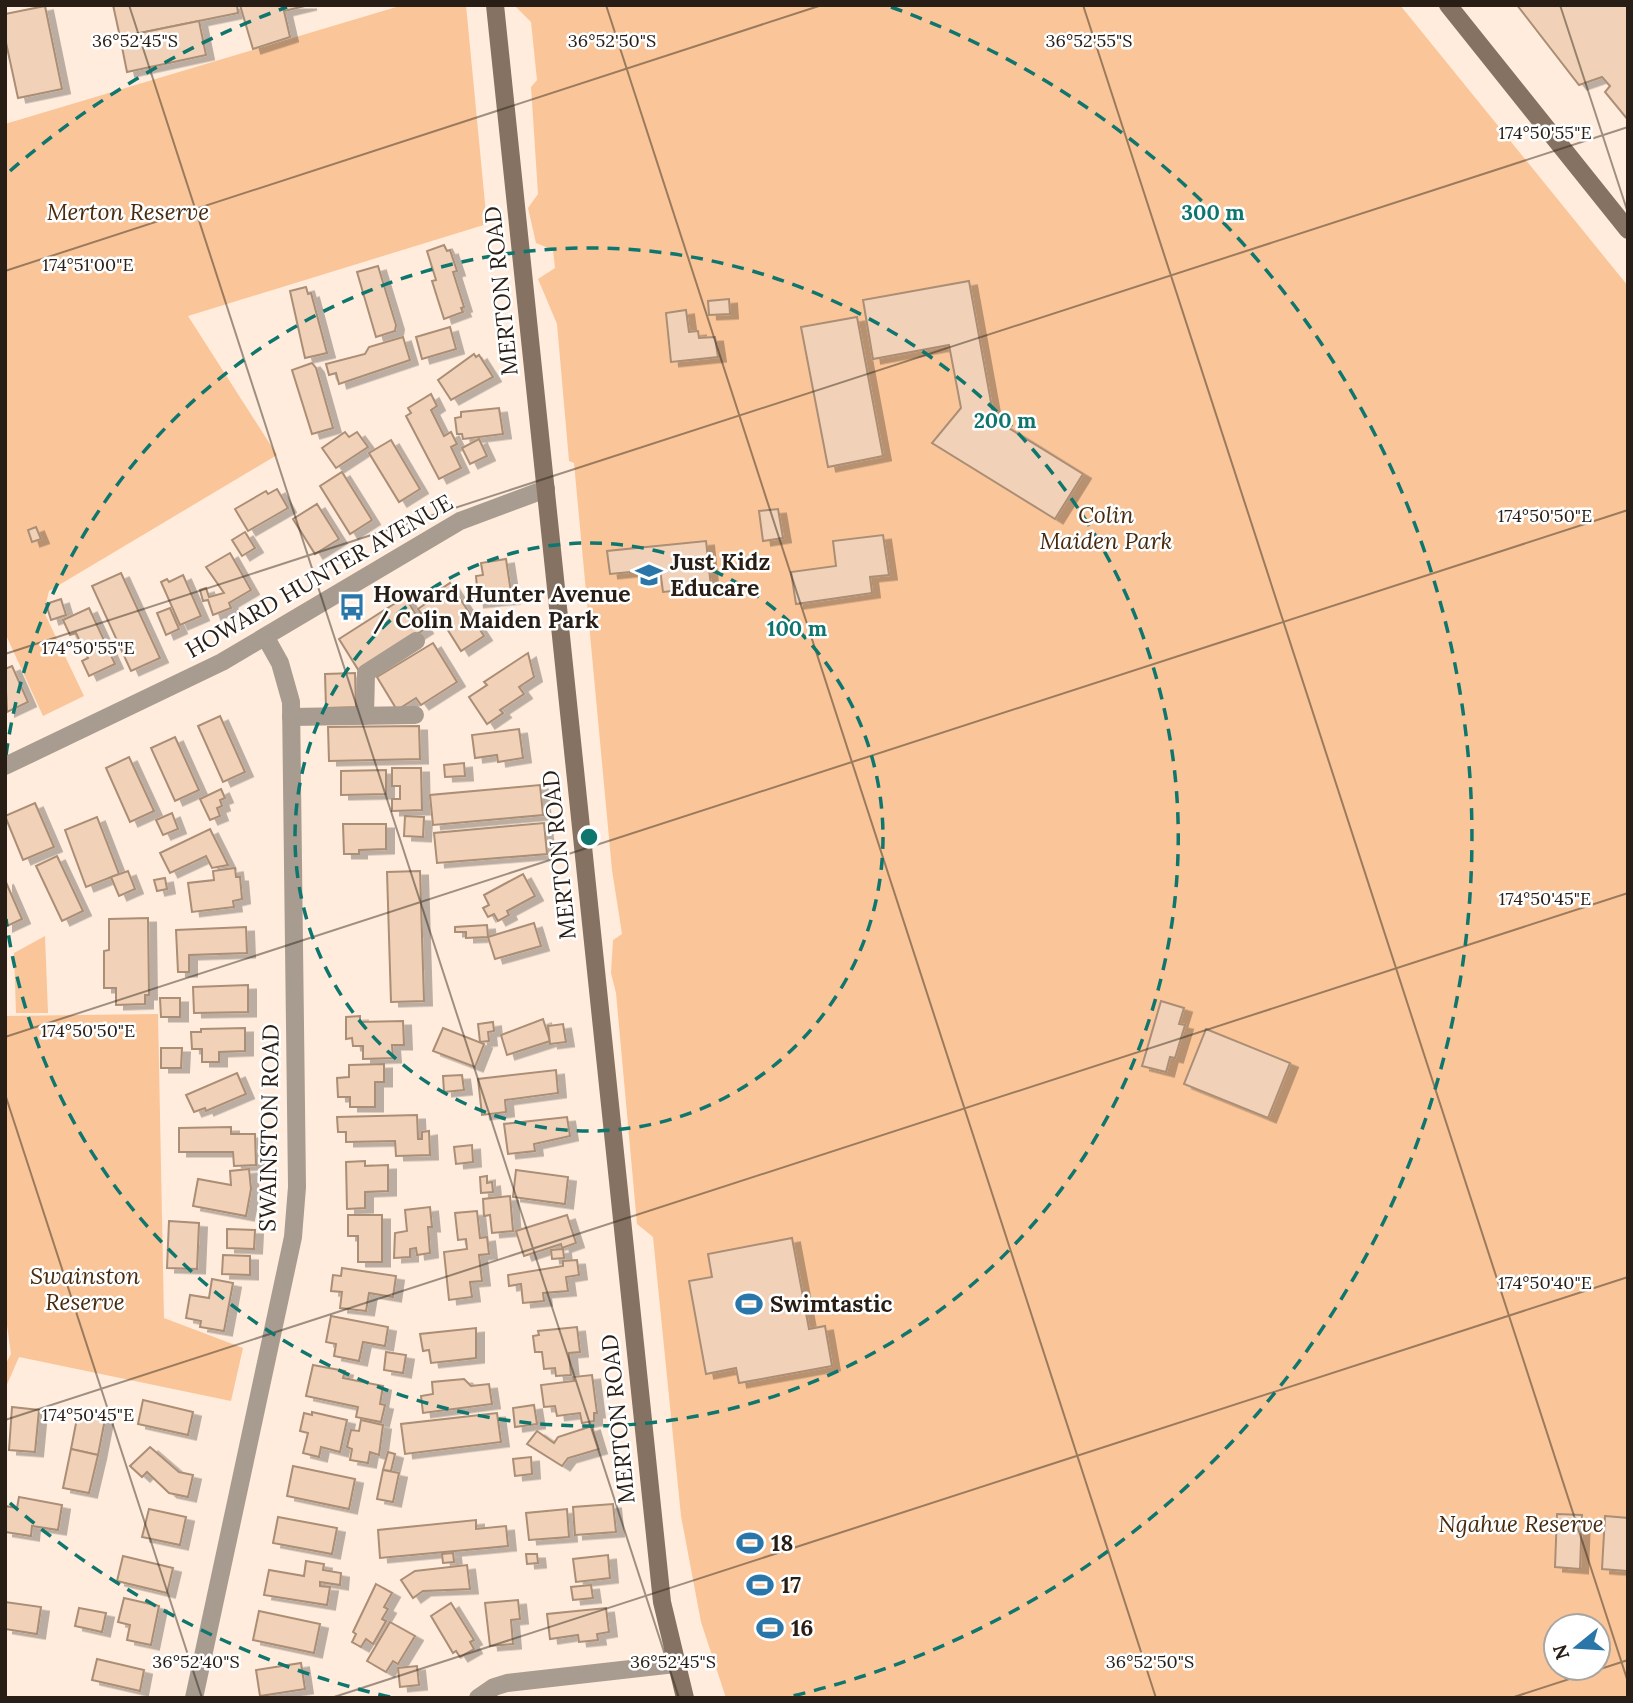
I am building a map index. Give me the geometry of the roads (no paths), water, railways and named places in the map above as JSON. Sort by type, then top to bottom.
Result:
[{"type":"main road","name":"MERTON ROAD","points":[[495,5],[662,1602],[685,1698]]},
{"type":"main road","points":[[1448,5],[1628,230]]},
{"type":"street","name":"HOWARD HUNTER AVENUE","points":[[5,766],[178,685],[266,638],[460,521],[546,489]]},
{"type":"street","name":"SWAINSTON ROAD","points":[[194,1698],[293,1237],[297,1187],[291,717],[288,685],[266,638]]},
{"type":"street","points":[[365,716],[366,673],[416,641]]},
{"type":"street","points":[[291,717],[415,715]]},
{"type":"street","points":[[478,1698],[494,1687],[507,1683],[675,1664]]},
{"type":"place","name":"Just Kidz Educare","points":[[649,575]]},
{"type":"place","name":"Howard Hunter Avenue / Colin Maiden Park","points":[[352,607]]},
{"type":"place","name":"Swimtastic","points":[[749,1304]]},
{"type":"place","name":"18","points":[[750,1543]]},
{"type":"place","name":"17","points":[[760,1585]]},
{"type":"place","name":"16","points":[[770,1628]]},
{"type":"park label","name":"Merton Reserve","points":[[128,212]]},
{"type":"park label","name":"Colin Maiden Park","points":[[1106,528]]},
{"type":"park label","name":"Swainston Reserve","points":[[85,1289]]},
{"type":"park label","name":"Ngahue Reserve","points":[[1521,1524]]}]
